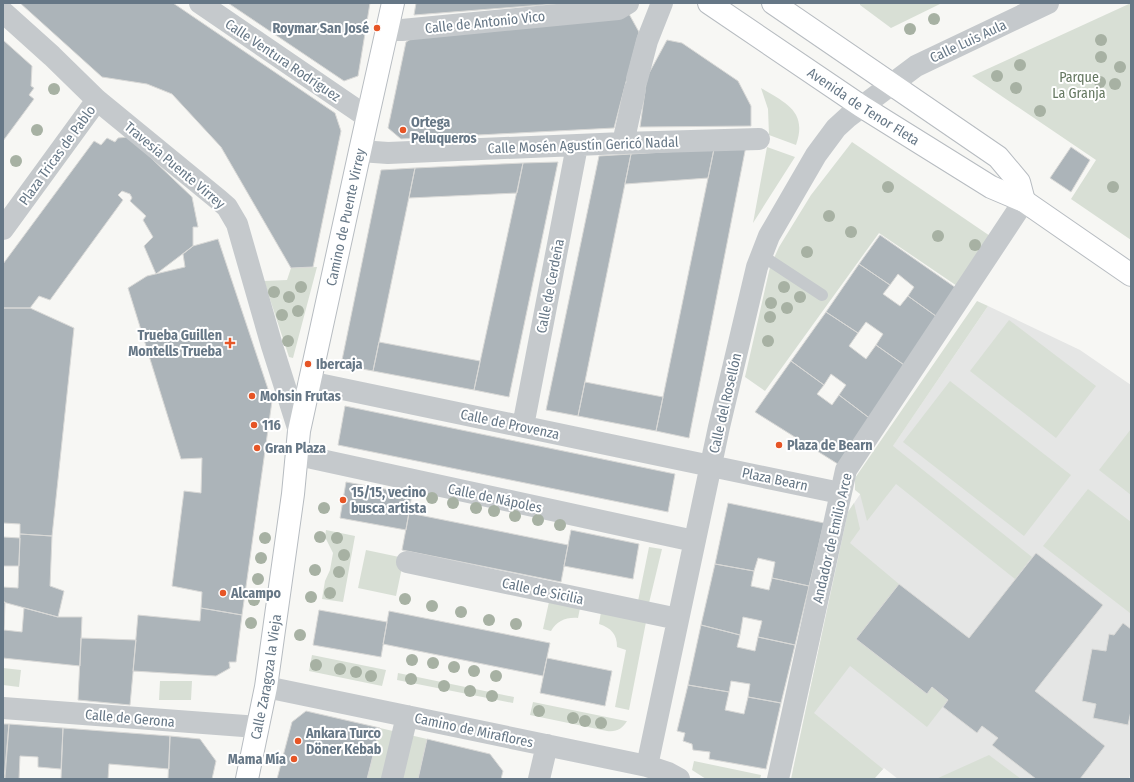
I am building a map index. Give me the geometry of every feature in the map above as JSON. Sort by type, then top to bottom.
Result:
[{"type":"main road","name":"Camino de Puente Virrey","points":[[299,440],[309,382],[393,3]]},
{"type":"main road","name":"Avenida de Tenor Fleta","points":[[709,3],[861,106],[991,187],[1024,201],[1131,275]]},
{"type":"main road","points":[[773,3],[998,157],[1019,182],[1024,201]]},
{"type":"main road","name":"Calle Zaragoza la Vieja","points":[[247,779],[266,687],[293,494],[299,440]]},
{"type":"street","name":"Calle Ventura Rodríguez","points":[[200,3],[368,117]]},
{"type":"street","name":"Calle de Antonio Vico","points":[[388,30],[402,30],[618,9],[628,3]]},
{"type":"street","points":[[623,143],[636,84],[649,36],[662,3]]},
{"type":"street","name":"Calle Luis Aula","points":[[891,83],[916,66],[1048,3]]},
{"type":"street","name":"Travesía Puente Virrey","points":[[3,12],[52,56],[97,100],[219,200],[233,216],[299,440]]},
{"type":"street","name":"Calle del Rosellón","points":[[647,766],[710,467],[761,255],[769,236],[816,155],[840,125],[861,106],[891,83]]},
{"type":"street","name":"Plaza Tricas de Pablo","points":[[3,229],[97,100]]},
{"type":"street","name":"Calle Mosén Agustín Gericó Nadal","points":[[360,151],[388,153],[759,139]]},
{"type":"street","name":"Calle de Cerdeña","points":[[523,426],[577,146]]},
{"type":"street","name":"Andador de Emilio Arce","points":[[778,779],[846,470],[1024,201]]},
{"type":"street","name":"Calle de Provenza","points":[[309,382],[523,426],[710,467]]},
{"type":"street","name":"Calle de Nápoles","points":[[299,440],[306,457],[694,541]]},
{"type":"street","name":"Plaza Bearn","points":[[710,467],[749,473],[840,493]]},
{"type":"street","name":"Calle de Sicilia","points":[[407,562],[678,619]]},
{"type":"street","name":"Camino de Miraflores","points":[[266,687],[647,766],[671,777]]},
{"type":"street","name":"Calle de Gerona","points":[[3,708],[258,727]]},
{"type":"street","points":[[392,779],[407,716]]},
{"type":"street","points":[[539,779],[547,745]]},
{"type":"lane","points":[[761,255],[822,295]]},
{"type":"shaded area","points":[[988,306],[1080,350],[1131,385],[1131,771],[1129,779],[898,779],[884,768],[874,779],[834,779],[793,770],[848,512]]},
{"type":"green space","points":[[860,3],[940,4],[891,28],[860,5]]},
{"type":"green space","name":"Parque La Granja","points":[[1131,3],[1131,240],[1071,199],[1096,160],[972,76]]},
{"type":"green space","points":[[761,88],[786,104],[797,116],[799,133],[796,145],[769,135],[768,109]]},
{"type":"green space","points":[[852,142],[993,238],[960,288],[879,233],[765,391],[745,377],[770,267],[779,247],[811,195]]},
{"type":"green space","points":[[767,147],[795,157],[753,223]]},
{"type":"green space","points":[[317,267],[293,358],[289,357],[264,281],[287,280],[291,268]]},
{"type":"green space","points":[[977,301],[988,306],[893,446],[1032,557],[1015,579],[896,484],[867,521],[860,494],[855,490],[855,478]]},
{"type":"green space","points":[[1009,320],[1096,386],[1056,438],[970,371]]},
{"type":"green space","points":[[950,381],[1071,475],[1024,536],[903,442]]},
{"type":"green space","points":[[1131,429],[1131,495],[1099,470]]},
{"type":"green space","points":[[1088,489],[1131,522],[1130,613],[1043,546]]},
{"type":"green space","points":[[854,503],[860,529],[850,543],[899,584],[856,639],[927,694],[932,687],[948,700],[927,727],[850,666],[814,713],[883,769],[874,779],[791,779],[848,512]]},
{"type":"green space","points":[[326,530],[355,536],[343,602],[322,599],[325,581],[330,570],[333,553],[325,537]]},
{"type":"green space","points":[[649,547],[662,549],[649,603],[638,601]]},
{"type":"green space","points":[[366,550],[404,558],[396,596],[358,588]]},
{"type":"green space","points":[[549,602],[580,608],[578,618],[562,620],[551,631],[543,629]]},
{"type":"green space","points":[[601,612],[646,622],[629,710],[615,707],[626,650],[617,647],[616,638],[612,632],[607,627],[599,624]]},
{"type":"green space","points":[[312,655],[386,670],[382,686],[309,671]]},
{"type":"green space","points":[[3,668],[21,670],[19,687],[3,685]]},
{"type":"green space","points":[[398,673],[514,697],[513,703],[397,680]]},
{"type":"green space","points":[[160,681],[192,681],[191,700],[159,700]]},
{"type":"green space","points":[[533,702],[627,721],[619,729],[607,731],[530,715]]},
{"type":"green space","points":[[380,728],[427,739],[418,779],[367,779]]},
{"type":"green space","points":[[989,755],[1021,779],[936,779]]},
{"type":"green space","points":[[694,761],[761,775],[760,779],[706,779],[692,770]]},
{"type":"building","points":[[20,3],[173,3],[335,113],[341,131],[313,267],[291,268],[221,147],[172,94],[147,84],[102,77]]},
{"type":"building","points":[[228,3],[370,3],[358,76],[344,81]]},
{"type":"building","points":[[416,3],[568,3],[414,15]]},
{"type":"building","points":[[629,14],[639,32],[614,128],[401,139],[388,128],[406,42],[419,34]]},
{"type":"building","points":[[3,40],[32,66],[31,86],[34,88],[29,95],[34,99],[3,141]]},
{"type":"building","points":[[667,40],[682,43],[738,81],[751,106],[751,126],[640,127],[647,77]]},
{"type":"building","points":[[129,137],[192,197],[198,227],[193,227],[193,246],[156,274],[144,246],[153,237],[143,220],[146,216],[130,201],[132,198],[130,194],[122,191],[118,195],[123,200],[50,300],[39,296],[30,308],[3,308],[3,264],[94,141],[101,145],[107,138],[115,142],[118,138]]},
{"type":"building","points":[[746,146],[689,438],[656,431],[714,149]]},
{"type":"building","points":[[1071,147],[1090,160],[1071,192],[1050,178]]},
{"type":"building","points":[[714,149],[708,178],[625,184],[631,154]]},
{"type":"building","points":[[631,154],[578,416],[546,410],[599,156]]},
{"type":"building","points":[[558,162],[509,397],[474,390],[523,163]]},
{"type":"building","points":[[523,163],[517,193],[409,198],[415,168]]},
{"type":"building","points":[[415,168],[373,371],[341,365],[381,170]]},
{"type":"building","points":[[880,235],[959,290],[940,319],[908,296],[914,287],[898,274],[890,285],[859,264]]},
{"type":"building","points":[[218,239],[272,401],[242,615],[201,608],[202,592],[172,586],[184,491],[201,493],[202,458],[181,459],[128,288],[147,276],[185,267],[183,254],[193,246]]},
{"type":"building","points":[[859,264],[890,285],[883,294],[900,306],[908,296],[940,319],[907,367],[876,345],[883,334],[866,322],[858,333],[826,312]]},
{"type":"building","points":[[3,308],[30,308],[74,328],[52,536],[20,534],[20,524],[3,523]]},
{"type":"building","points":[[826,312],[858,333],[849,346],[866,359],[876,345],[907,367],[872,420],[839,395],[846,385],[831,374],[824,385],[791,361]]},
{"type":"building","points":[[379,342],[480,361],[474,390],[373,371]]},
{"type":"building","points":[[791,361],[824,385],[817,394],[832,405],[839,395],[872,420],[841,466],[755,412]]},
{"type":"building","points":[[585,382],[663,397],[656,431],[578,416]]},
{"type":"building","points":[[345,406],[675,474],[668,512],[338,445]]},
{"type":"building","points":[[346,482],[412,494],[406,530],[340,518]]},
{"type":"building","points":[[728,503],[824,523],[809,586],[772,578],[775,562],[758,558],[754,571],[715,564]]},
{"type":"building","points":[[409,513],[568,545],[561,582],[402,550]]},
{"type":"building","points":[[571,530],[639,544],[633,579],[564,566]]},
{"type":"building","points":[[20,534],[52,536],[50,586],[64,591],[58,617],[3,602],[3,587],[18,588]]},
{"type":"building","points":[[3,537],[20,538],[19,566],[3,566]]},
{"type":"building","points":[[1036,553],[1103,605],[1035,691],[1105,746],[1080,779],[1036,779],[992,745],[998,738],[982,726],[977,733],[943,707],[948,700],[932,687],[927,694],[856,639],[899,584],[969,638]]},
{"type":"building","points":[[715,564],[754,571],[751,586],[769,590],[772,578],[809,586],[795,645],[758,637],[762,621],[743,617],[740,635],[701,625]]},
{"type":"building","points":[[3,602],[5,602],[4,630],[22,632],[24,608],[58,617],[82,617],[80,666],[3,658]]},
{"type":"building","points":[[201,608],[242,615],[236,662],[229,662],[230,668],[216,676],[133,671],[138,615],[200,621]]},
{"type":"building","points":[[319,610],[387,622],[381,657],[313,645]]},
{"type":"building","points":[[389,611],[550,643],[543,676],[383,644]]},
{"type":"building","points":[[1123,623],[1131,629],[1131,711],[1128,725],[1093,718],[1096,704],[1082,701],[1092,649],[1106,651],[1109,634],[1114,635]]},
{"type":"building","points":[[701,625],[740,635],[737,647],[755,651],[758,637],[795,645],[781,703],[748,697],[750,684],[731,681],[729,692],[688,685]]},
{"type":"building","points":[[81,638],[136,640],[130,705],[78,700]]},
{"type":"building","points":[[547,658],[612,671],[605,706],[540,693]]},
{"type":"building","points":[[688,685],[729,692],[725,710],[744,714],[748,697],[781,703],[766,769],[709,759],[710,752],[693,750],[692,744],[683,741],[685,733],[677,731]]},
{"type":"building","points":[[306,711],[380,728],[367,779],[277,779],[292,722]]},
{"type":"building","points":[[3,724],[9,724],[5,778],[3,778]]},
{"type":"building","points":[[9,724],[63,728],[61,769],[38,767],[38,757],[20,756],[19,779],[4,779]]},
{"type":"building","points":[[63,728],[170,736],[169,769],[109,764],[108,779],[61,779]]},
{"type":"building","points":[[170,736],[200,739],[216,761],[212,779],[168,779]]},
{"type":"building","points":[[427,739],[490,754],[503,771],[501,779],[418,779]]},
{"type":"place","name":"Roymar San José","points":[[377,28]]},
{"type":"place","name":"Ortega Peluqueros","points":[[403,130]]},
{"type":"place","name":"Trueba Guillen Montells Trueba","points":[[230,343]]},
{"type":"place","name":"Ibercaja","points":[[308,364]]},
{"type":"place","name":"Mohsin Frutas","points":[[252,396]]},
{"type":"place","name":"116","points":[[254,425]]},
{"type":"place","name":"Plaza de Bearn","points":[[779,445]]},
{"type":"place","name":"Gran Plaza","points":[[257,448]]},
{"type":"place","name":"15/15, vecino busca artista","points":[[343,500]]},
{"type":"place","name":"Alcampo","points":[[223,593]]},
{"type":"place","name":"Ankara Turco Döner Kebab","points":[[298,741]]},
{"type":"place","name":"Mama Mía","points":[[294,759]]}]
